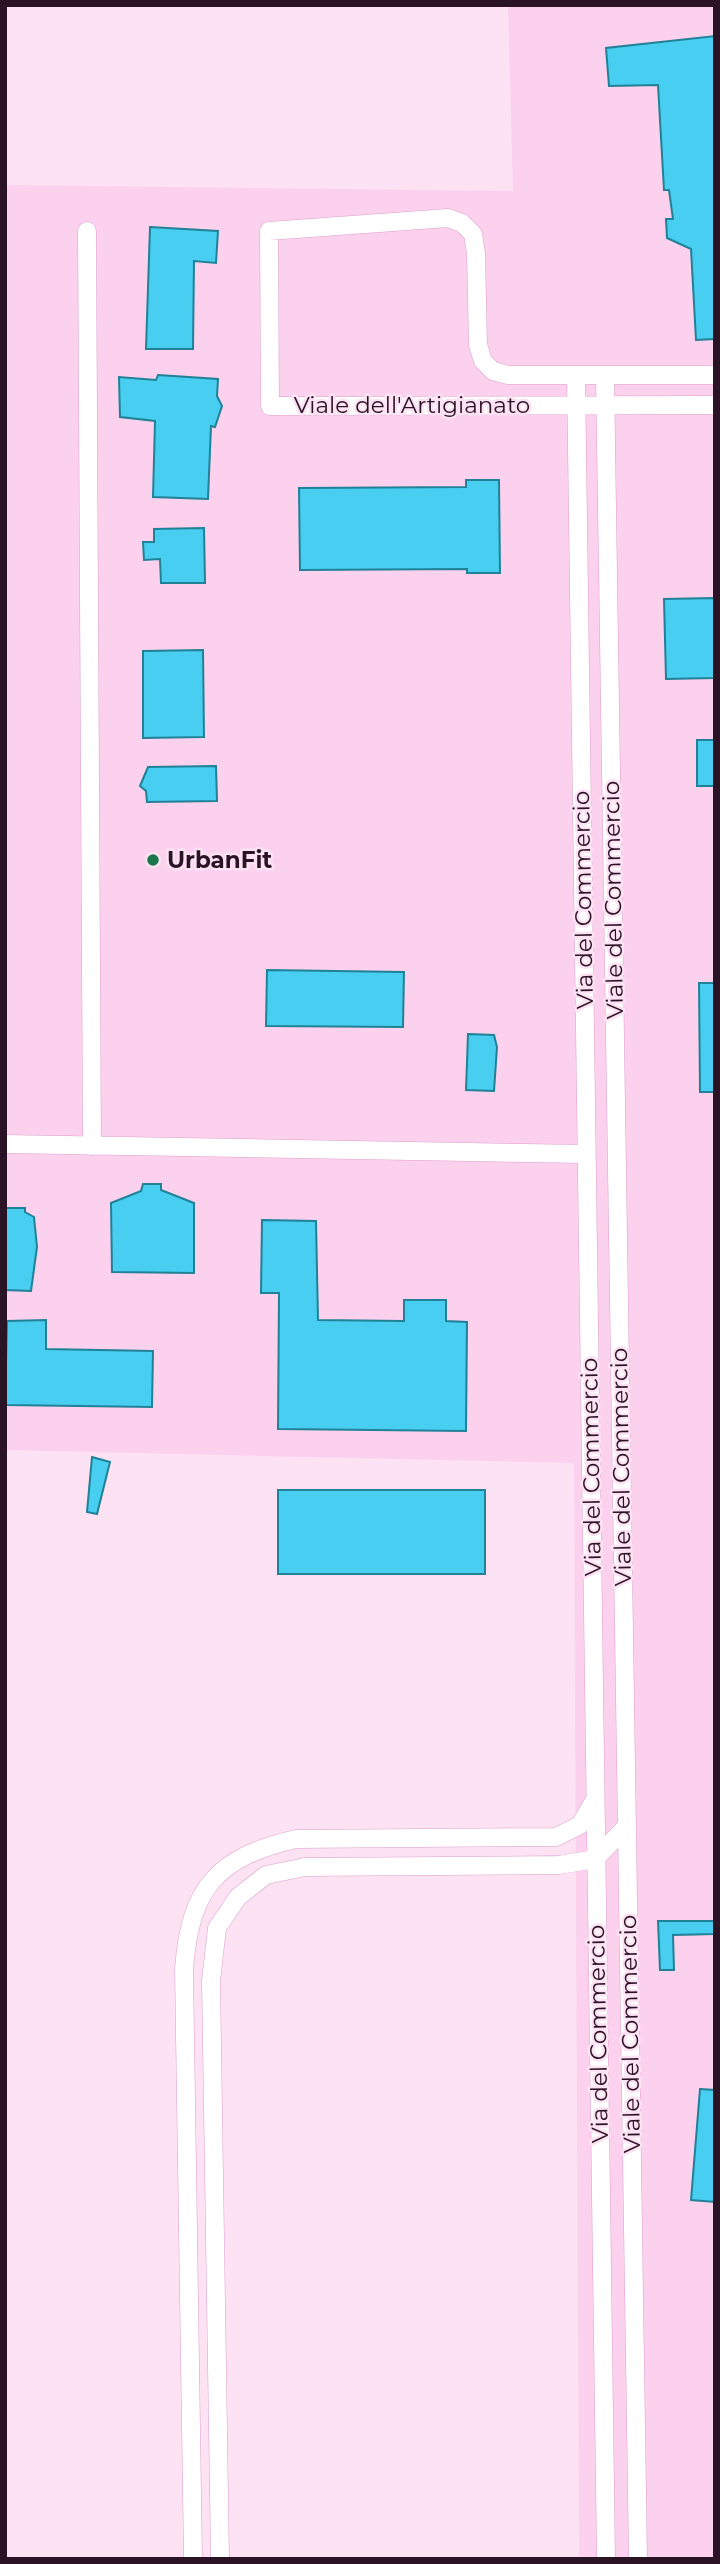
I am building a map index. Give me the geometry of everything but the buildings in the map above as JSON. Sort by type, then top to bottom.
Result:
[{"type":"street","name":"Viale dell'Artigianato","points":[[715,374],[508,375],[493,370],[483,360],[478,345],[477,253],[473,234],[463,223],[448,218],[269,231],[270,406],[715,404]]},
{"type":"street","points":[[87,231],[92,1146]]},
{"type":"street","name":"Via del Commercio","points":[[576,375],[606,2559]]},
{"type":"street","name":"Viale del Commercio","points":[[605,375],[638,2559]]},
{"type":"street","points":[[5,1144],[586,1154]]},
{"type":"street","points":[[193,2559],[184,1969],[187,1940],[196,1906],[222,1869],[258,1848],[296,1839],[556,1837],[580,1825],[595,1798]]},
{"type":"street","points":[[220,2559],[211,1981],[217,1928],[238,1897],[266,1875],[304,1867],[559,1865],[595,1859],[626,1826]]},
{"type":"shaded area","points":[[508,5],[715,5],[715,2559],[579,2559],[574,1463],[5,1450],[5,185],[513,191]]},
{"type":"place","name":"UrbanFit","points":[[153,860]]}]
